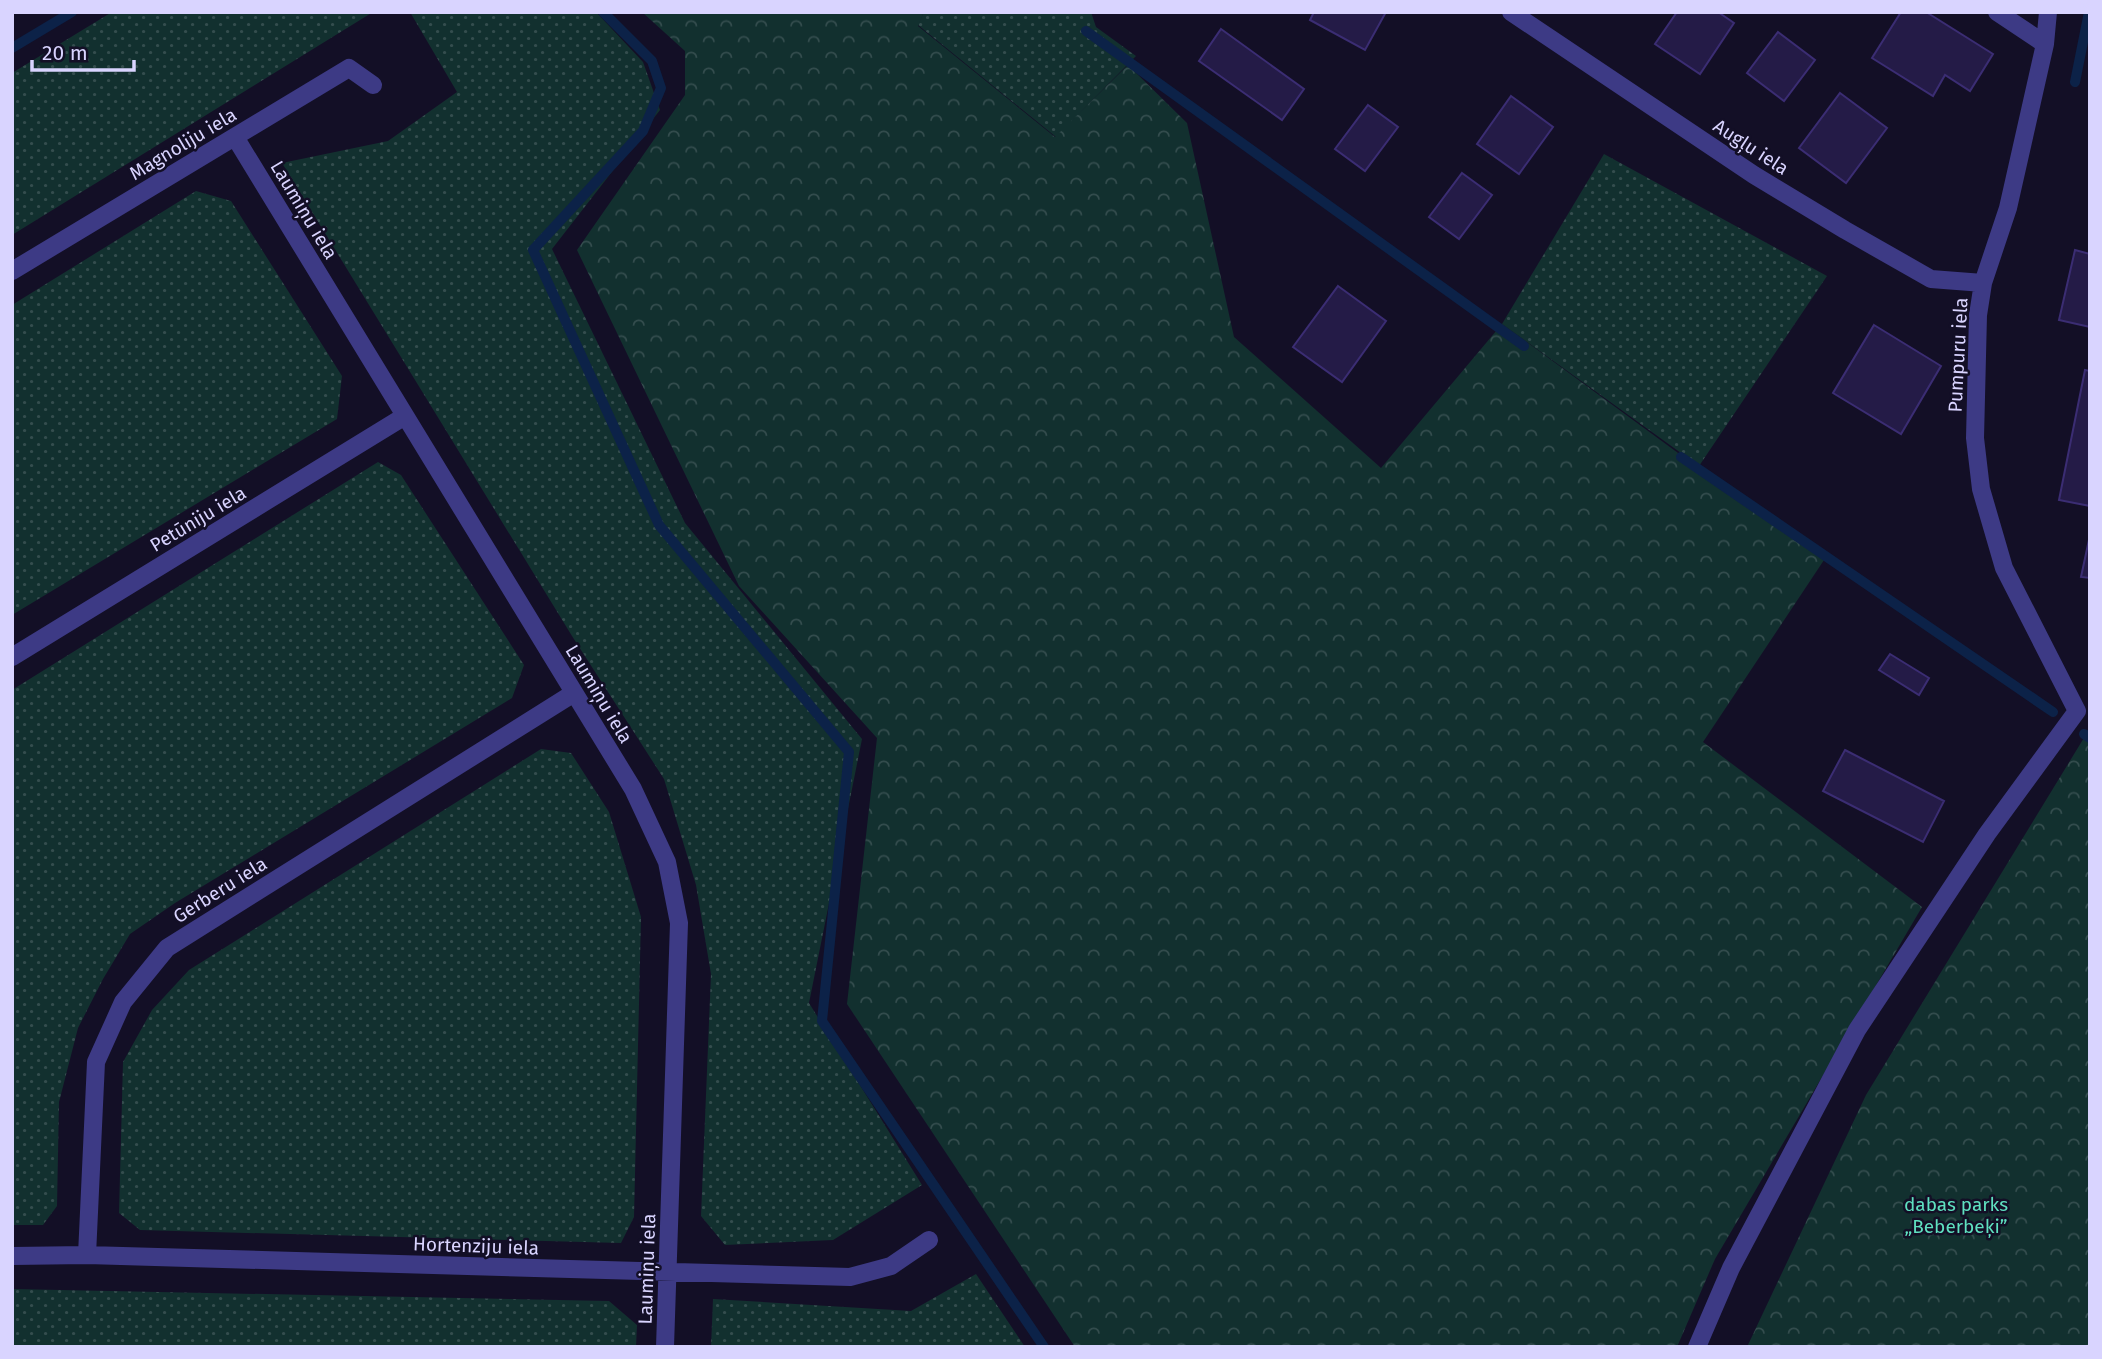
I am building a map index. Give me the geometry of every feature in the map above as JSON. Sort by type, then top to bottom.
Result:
[{"type":"street","name":"Augļu iela","points":[[1511,12],[1754,175],[1845,230],[1931,279],[1983,282]]},
{"type":"street","points":[[1997,12],[2045,44]]},
{"type":"street","name":"Pumpuru iela","points":[[1697,1347],[1731,1268],[1857,1030],[1987,834],[2077,711],[2004,568],[1981,489],[1975,438],[1978,315],[1983,282],[2008,208],[2045,44],[2048,12]]},
{"type":"street","name":"Magnoliju iela","points":[[12,271],[349,68],[373,85]]},
{"type":"street","name":"Laumiņu iela","points":[[234,137],[633,789],[667,862],[679,923],[665,1347]]},
{"type":"street","name":"Petūniju iela","points":[[12,657],[405,416]]},
{"type":"street","name":"Gerberu iela","points":[[87,1255],[96,1062],[123,1002],[167,947],[574,693]]},
{"type":"street","name":"Hortenziju iela","points":[[12,1256],[87,1255],[850,1277],[891,1265],[929,1240]]},
{"type":"green space","points":[[112,12],[373,12],[12,235],[12,73]]},
{"type":"green space","points":[[410,12],[596,12],[643,62],[660,110],[552,249],[685,523],[862,739],[809,1003],[922,1185],[833,1240],[725,1245],[701,1216],[711,974],[696,885],[664,779],[572,636],[282,163],[388,141],[457,92]]},
{"type":"green space","points":[[642,12],[924,12],[918,26],[1055,137],[1128,65],[1187,123],[1234,337],[1381,468],[1502,324],[1824,560],[1703,742],[1922,907],[1715,1259],[1677,1347],[1075,1347],[847,1004],[877,738],[739,586],[577,250],[685,95],[685,51]]},
{"type":"green space","points":[[924,12],[1091,12],[1096,27],[1136,56],[1056,137],[918,25]]},
{"type":"green space","points":[[1604,154],[1827,276],[1699,466],[1502,324]]},
{"type":"green space","points":[[196,191],[231,201],[342,376],[337,419],[12,615],[12,305]]},
{"type":"green space","points":[[378,462],[401,475],[524,665],[512,698],[175,903],[130,934],[78,1028],[59,1102],[57,1206],[43,1225],[12,1225],[12,690]]},
{"type":"green space","name":"dabas parks „Beberbeķi”","points":[[2090,728],[2090,1347],[1747,1347],[1866,1095]]},
{"type":"green space","points":[[541,749],[571,753],[609,812],[641,917],[634,1217],[621,1243],[140,1230],[119,1213],[123,1062],[152,1010],[189,970]]},
{"type":"green space","points":[[976,1274],[1025,1347],[711,1347],[713,1299],[911,1311]]},
{"type":"green space","points":[[12,1289],[609,1301],[637,1325],[636,1347],[12,1347]]},
{"type":"building","points":[[1314,12],[1386,12],[1365,50],[1310,20]]},
{"type":"building","points":[[1677,12],[1718,12],[1734,23],[1700,74],[1655,44]]},
{"type":"building","points":[[1901,12],[1926,12],[1993,54],[1970,91],[1945,75],[1933,96],[1872,58]]},
{"type":"building","points":[[1221,29],[1304,89],[1282,120],[1199,61]]},
{"type":"building","points":[[1778,32],[1815,60],[1784,101],[1747,73]]},
{"type":"building","points":[[1840,93],[1887,128],[1846,183],[1799,148]]},
{"type":"building","points":[[1511,96],[1553,127],[1519,174],[1477,144]]},
{"type":"building","points":[[1368,105],[1398,127],[1365,171],[1335,149]]},
{"type":"building","points":[[1462,173],[1492,195],[1459,239],[1429,217]]},
{"type":"building","points":[[2075,250],[2090,254],[2090,327],[2059,320]]},
{"type":"building","points":[[1338,286],[1386,321],[1342,382],[1293,347]]},
{"type":"building","points":[[1874,325],[1941,366],[1901,434],[1833,393]]},
{"type":"building","points":[[2085,370],[2090,371],[2090,506],[2059,500]]},
{"type":"building","points":[[2090,535],[2090,578],[2081,577]]},
{"type":"building","points":[[1890,654],[1929,678],[1919,695],[1879,670]]},
{"type":"building","points":[[1845,750],[1944,801],[1923,842],[1823,791]]},
{"type":"waterway","points":[[12,48],[72,12]]},
{"type":"waterway","points":[[603,12],[652,61],[661,88],[643,131],[533,250],[659,525],[849,752],[822,1021],[1044,1347]]},
{"type":"waterway","points":[[2075,82],[2089,12]]},
{"type":"waterway","points":[[1086,31],[1524,346]]},
{"type":"waterway","points":[[1681,457],[2053,712]]},
{"type":"waterway","points":[[2084,734],[2090,738]]}]
